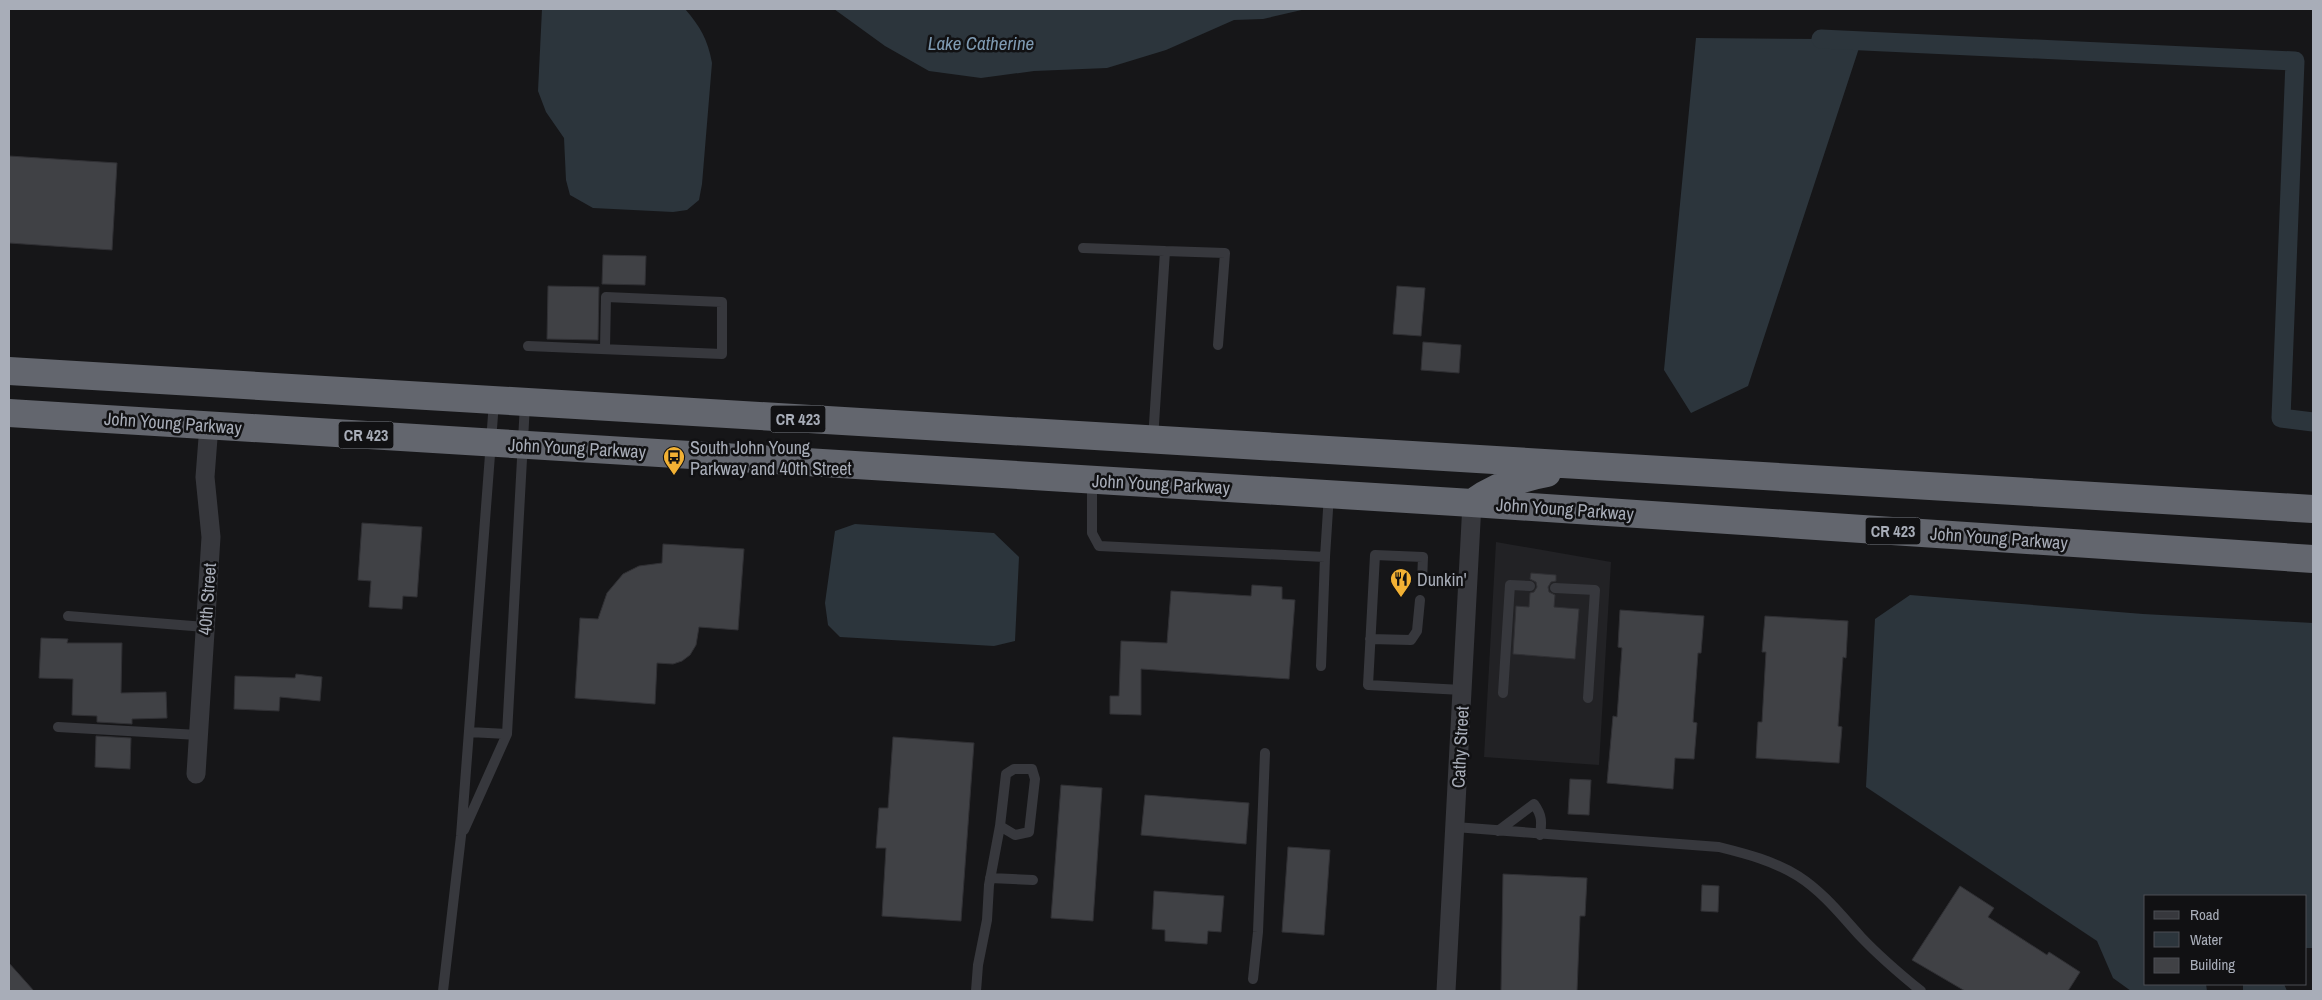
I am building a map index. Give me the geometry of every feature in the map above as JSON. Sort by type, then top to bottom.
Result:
[{"type":"highway","name":"CR 423","points":[[9,371],[494,402],[2313,509]]},
{"type":"highway","name":"John Young Parkway","points":[[9,413],[1472,502],[2313,558]]},
{"type":"highway","points":[[1472,502],[1487,491],[1506,483],[1544,474],[1593,467]]},
{"type":"street","name":"40th Street","points":[[196,774],[210,537],[206,477],[208,425]]},
{"type":"street","name":"Cathy Street","points":[[1446,991],[1472,502]]},
{"type":"lane","points":[[1083,248],[1225,253],[1218,345]]},
{"type":"lane","points":[[1152,441],[1165,251]]},
{"type":"lane","points":[[528,346],[722,354],[722,302],[606,297],[605,348]]},
{"type":"lane","points":[[442,991],[461,836],[494,402]]},
{"type":"lane","points":[[461,836],[507,734],[525,403]]},
{"type":"lane","points":[[1092,480],[1090,504],[1092,533],[1099,546],[1325,558]]},
{"type":"lane","points":[[1320,666],[1329,494]]},
{"type":"lane","points":[[1422,582],[1423,558],[1375,555],[1368,685],[1462,690]]},
{"type":"lane","points":[[1503,693],[1510,585],[1530,586]]},
{"type":"lane","points":[[1555,588],[1596,590],[1588,698]]},
{"type":"lane","points":[[1370,639],[1411,640],[1417,631],[1420,600]]},
{"type":"lane","points":[[68,616],[205,627]]},
{"type":"lane","points":[[58,728],[198,735]]},
{"type":"lane","points":[[469,732],[507,734]]},
{"type":"lane","points":[[1253,979],[1258,932],[1265,753]]},
{"type":"lane","points":[[976,991],[978,965],[987,920],[990,878],[1000,826],[1006,774],[1014,769],[1032,769],[1035,780],[1029,832],[1015,835],[1000,826]]},
{"type":"lane","points":[[1498,831],[1534,804],[1540,812],[1542,821],[1540,835]]},
{"type":"lane","points":[[1456,827],[1540,835],[1719,847],[1758,856],[1798,876],[1827,898],[1862,938],[1890,966],[1921,991]]},
{"type":"lane","points":[[990,878],[1033,880]]},
{"type":"shaded area","points":[[1496,542],[1611,562],[1599,765],[1484,757]]},
{"type":"water","points":[[542,9],[685,9],[695,21],[706,40],[712,63],[702,184],[699,200],[687,210],[673,212],[593,208],[570,195],[566,180],[564,138],[546,112],[538,91]]},
{"type":"water","name":"Lake Catherine","points":[[834,9],[1306,9],[1263,19],[1234,20],[1166,50],[1107,68],[1034,71],[981,78],[929,71],[885,46]]},
{"type":"water","points":[[1696,38],[1821,39],[1861,42],[1748,386],[1691,413],[1664,370]]},
{"type":"water","points":[[855,524],[994,533],[1019,557],[1015,641],[994,646],[840,637],[828,625],[825,603],[835,531]]},
{"type":"water","points":[[1910,595],[2143,614],[2313,623],[2313,948],[2307,948],[2307,895],[2144,895],[2144,985],[2206,985],[2207,991],[2131,991],[2113,978],[2097,941],[1866,787],[1875,619]]},
{"type":"water","points":[[2243,985],[2284,985],[2287,991],[2243,991]]},
{"type":"building","points":[[9,156],[117,163],[112,250],[9,243]]},
{"type":"building","points":[[603,255],[646,256],[645,285],[602,284]]},
{"type":"building","points":[[548,286],[599,287],[598,340],[547,339]]},
{"type":"building","points":[[1397,286],[1425,288],[1421,336],[1393,334]]},
{"type":"building","points":[[1423,342],[1461,345],[1459,373],[1421,370]]},
{"type":"building","points":[[362,523],[422,527],[417,597],[403,596],[402,609],[369,607],[371,581],[358,580]]},
{"type":"building","points":[[663,544],[744,549],[738,630],[699,627],[696,645],[690,655],[682,661],[673,664],[657,663],[655,704],[575,698],[580,618],[598,619],[607,593],[623,574],[639,566],[662,563]]},
{"type":"building","points":[[1531,573],[1556,575],[1556,581],[1551,582],[1548,587],[1549,592],[1555,595],[1554,607],[1579,609],[1575,659],[1513,654],[1516,606],[1529,607],[1530,593],[1534,592],[1537,587],[1536,582],[1530,579]]},
{"type":"building","points":[[1252,585],[1282,587],[1282,599],[1295,600],[1289,679],[1141,669],[1141,715],[1110,714],[1110,696],[1119,696],[1121,641],[1167,643],[1171,591],[1251,596]]},
{"type":"building","points":[[1620,610],[1704,616],[1701,653],[1698,653],[1693,722],[1697,723],[1694,759],[1675,758],[1673,789],[1607,783],[1613,716],[1617,717],[1622,648],[1618,647]]},
{"type":"building","points":[[1765,616],[1848,621],[1846,658],[1843,657],[1838,726],[1842,727],[1839,763],[1756,758],[1758,722],[1762,722],[1766,652],[1762,652]]},
{"type":"building","points":[[41,638],[68,639],[67,643],[122,643],[121,693],[166,692],[167,718],[132,719],[132,724],[97,722],[97,716],[72,715],[73,679],[39,678]]},
{"type":"building","points":[[296,674],[322,677],[320,701],[280,697],[279,711],[234,709],[235,676],[295,678]]},
{"type":"building","points":[[96,736],[131,738],[130,769],[95,767]]},
{"type":"building","points":[[893,737],[974,743],[961,921],[882,916],[886,848],[876,848],[879,808],[888,808]]},
{"type":"building","points":[[1570,779],[1591,780],[1589,815],[1568,814]]},
{"type":"building","points":[[1061,785],[1102,788],[1093,921],[1051,918]]},
{"type":"building","points":[[1145,795],[1249,803],[1246,844],[1141,835]]},
{"type":"building","points":[[1288,847],[1330,850],[1324,935],[1282,932]]},
{"type":"building","points":[[1503,874],[1587,878],[1585,916],[1580,916],[1577,991],[1501,991]]},
{"type":"building","points":[[1702,885],[1719,886],[1718,912],[1701,911]]},
{"type":"building","points":[[1960,886],[1994,908],[1988,917],[2047,955],[2049,952],[2080,972],[2068,991],[1965,991],[1912,960]]},
{"type":"building","points":[[1154,891],[1224,896],[1221,932],[1208,931],[1207,944],[1165,941],[1165,930],[1152,929]]},
{"type":"building","points":[[9,963],[34,991],[9,991]]},
{"type":"waterway","points":[[1821,39],[2295,61],[2281,418],[2313,422]]},
{"type":"place","name":"South John Young Parkway and 40th Street","points":[[674,476]]},
{"type":"place","name":"Dunkin'","points":[[1401,598]]}]
